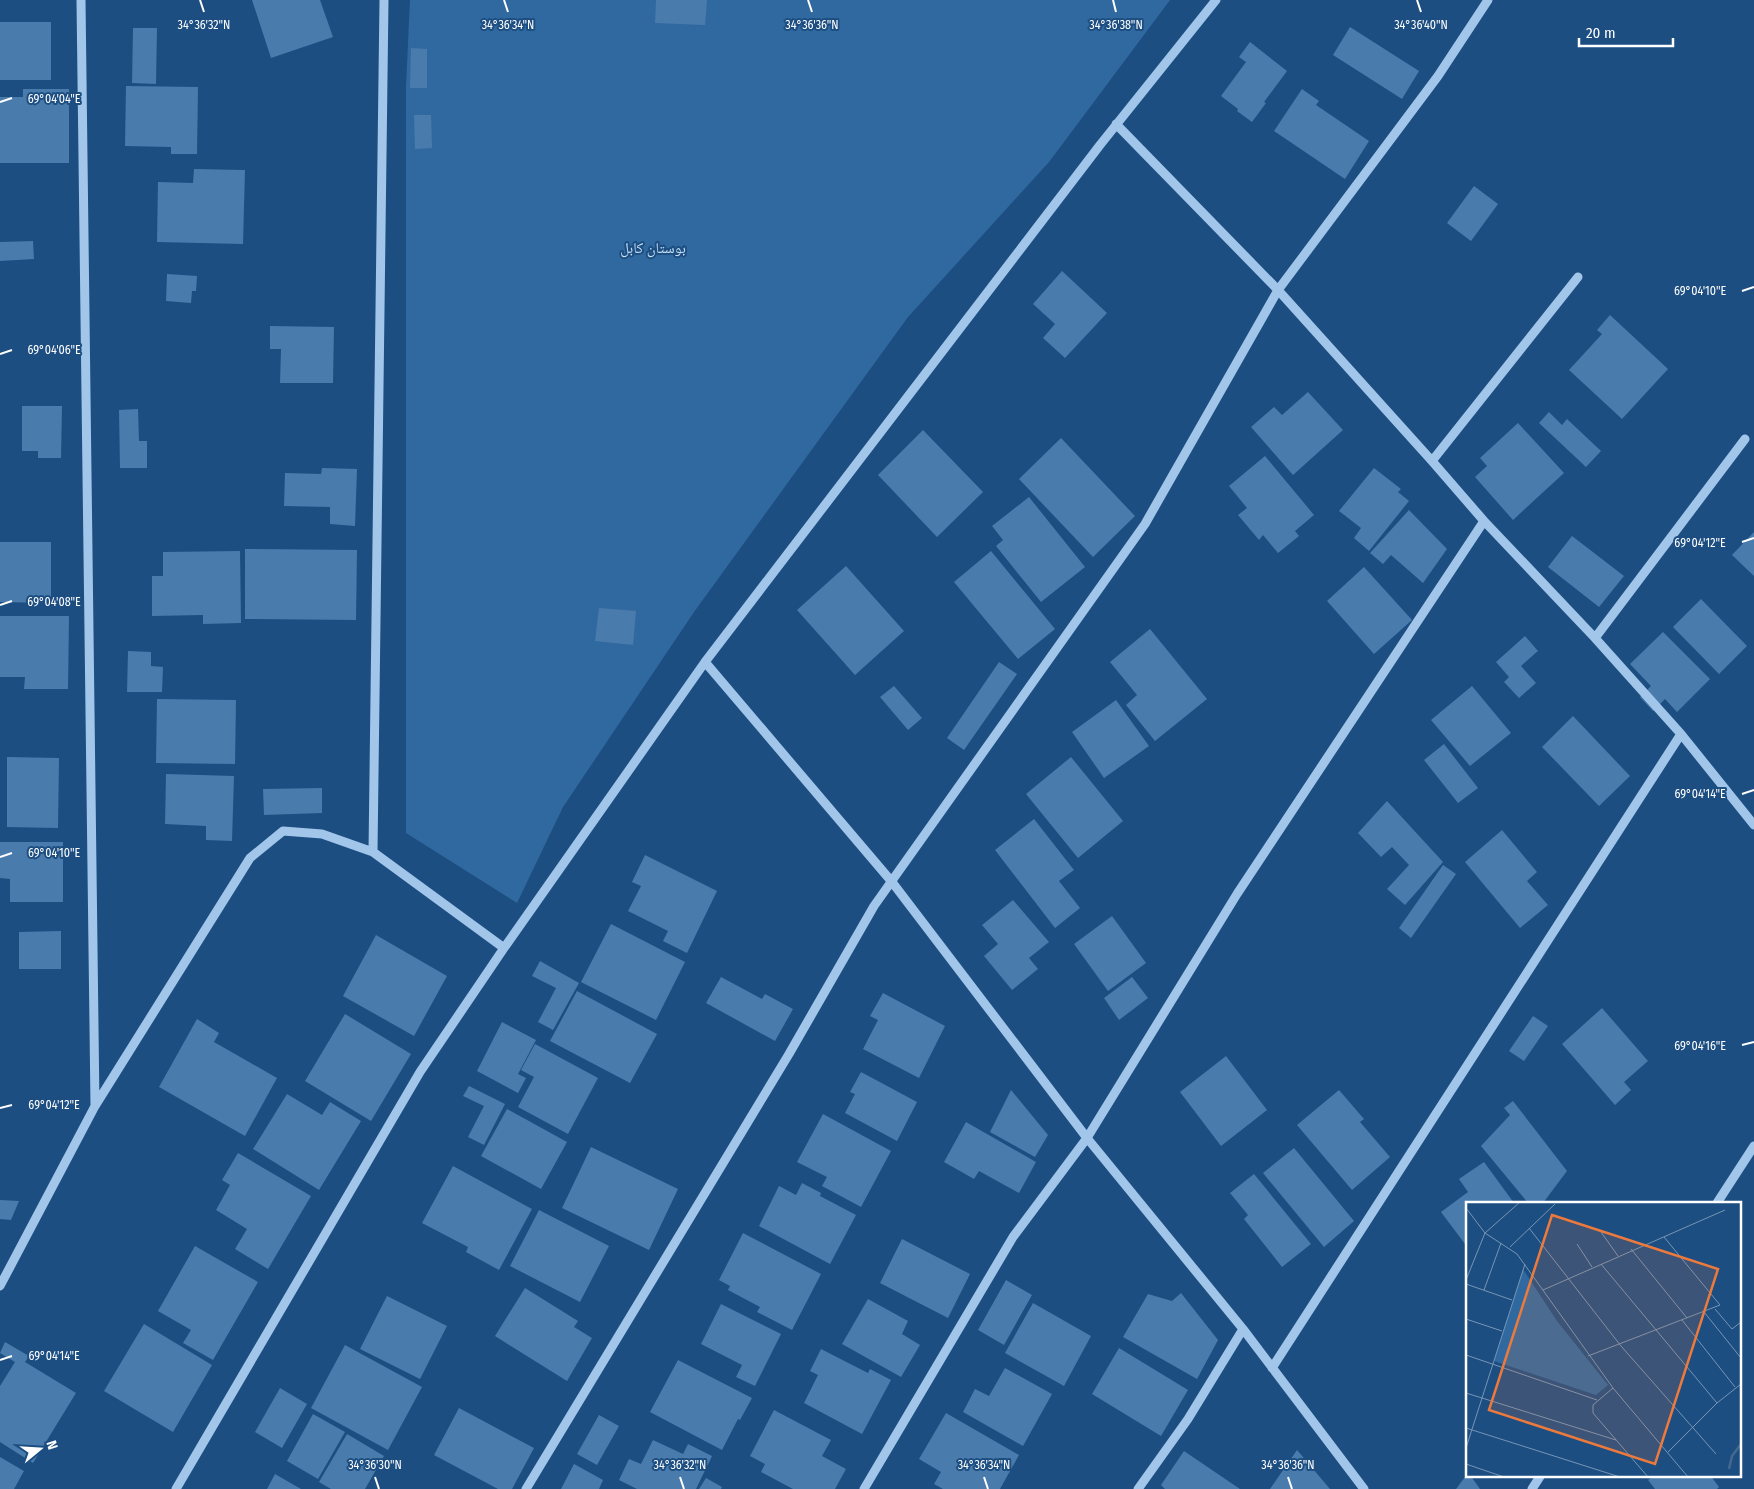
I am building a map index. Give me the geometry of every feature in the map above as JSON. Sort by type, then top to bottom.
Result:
[{"type":"street","points":[[82,0],[95,1106]]},
{"type":"street","points":[[372,852],[384,0]]},
{"type":"street","points":[[176,1489],[420,1072],[504,948],[705,662],[1116,124],[1216,0]]},
{"type":"street","points":[[526,1489],[789,1054],[874,906],[1145,524],[1278,290],[1438,76],[1488,0]]},
{"type":"street","points":[[1116,124],[1278,290],[1484,521],[1595,638],[1682,734],[1754,825]]},
{"type":"street","points":[[1432,461],[1578,277]]},
{"type":"street","points":[[1595,638],[1745,439]]},
{"type":"street","points":[[864,1489],[1013,1237],[1087,1138],[1237,894],[1484,521]]},
{"type":"street","points":[[705,662],[892,882],[1087,1138],[1244,1329],[1363,1489]]},
{"type":"street","points":[[1272,1368],[1682,734]]},
{"type":"street","points":[[0,1286],[95,1106],[250,858],[283,831],[322,834],[372,852],[504,948]]},
{"type":"street","points":[[1718,1202],[1754,1146]]},
{"type":"street","points":[[1138,1489],[1188,1418],[1244,1329]]},
{"type":"street","points":[[1532,1489],[1540,1476]]},
{"type":"green space","name":"بوستان کابل","points":[[410,0],[1170,0],[1049,162],[908,317],[694,612],[563,807],[517,903],[406,833],[406,87]]},
{"type":"building","points":[[252,0],[320,0],[333,37],[271,58]]},
{"type":"building","points":[[656,0],[707,0],[705,25],[655,23]]},
{"type":"building","points":[[0,22],[51,22],[51,80],[0,80]]},
{"type":"building","points":[[1350,27],[1419,71],[1402,99],[1333,55]]},
{"type":"building","points":[[133,28],[157,28],[156,84],[132,83]]},
{"type":"building","points":[[1250,42],[1287,71],[1252,122],[1221,96],[1246,62],[1239,57]]},
{"type":"building","points":[[411,48],[427,49],[427,88],[410,88]]},
{"type":"building","points":[[126,86],[198,87],[197,154],[171,154],[171,147],[125,146]]},
{"type":"building","points":[[23,89],[69,89],[69,163],[0,163],[0,97],[23,97]]},
{"type":"building","points":[[1302,89],[1319,101],[1316,105],[1369,141],[1345,179],[1274,131]]},
{"type":"building","points":[[414,115],[431,115],[432,148],[415,149]]},
{"type":"building","points":[[194,169],[245,170],[243,244],[157,242],[158,182],[193,183]]},
{"type":"building","points":[[1474,186],[1498,204],[1471,241],[1447,223]]},
{"type":"building","points":[[33,241],[34,259],[0,261],[0,242]]},
{"type":"building","points":[[1062,271],[1107,313],[1065,358],[1043,338],[1055,324],[1033,304]]},
{"type":"building","points":[[167,274],[197,276],[196,291],[192,291],[191,303],[166,301]]},
{"type":"building","points":[[1610,315],[1668,369],[1622,419],[1569,370],[1602,334],[1597,330]]},
{"type":"building","points":[[270,326],[334,327],[333,383],[280,383],[281,349],[270,349]]},
{"type":"building","points":[[1308,392],[1343,430],[1293,475],[1251,427],[1274,407],[1282,415]]},
{"type":"building","points":[[22,406],[62,406],[61,458],[38,458],[38,451],[22,451]]},
{"type":"building","points":[[138,409],[139,441],[147,441],[147,468],[120,468],[119,410]]},
{"type":"building","points":[[1549,412],[1562,425],[1567,419],[1601,451],[1586,467],[1539,423]]},
{"type":"building","points":[[1518,423],[1564,473],[1513,520],[1475,477],[1487,466],[1480,458]]},
{"type":"building","points":[[923,430],[983,492],[937,537],[878,475]]},
{"type":"building","points":[[1061,438],[1135,516],[1093,557],[1019,479]]},
{"type":"building","points":[[1265,456],[1314,515],[1295,531],[1299,536],[1278,553],[1263,535],[1259,540],[1238,515],[1247,508],[1229,486]]},
{"type":"building","points":[[322,468],[357,469],[355,526],[330,524],[330,507],[284,506],[285,473],[321,474]]},
{"type":"building","points":[[1374,468],[1401,489],[1398,492],[1409,501],[1369,551],[1354,538],[1361,528],[1339,511]]},
{"type":"building","points":[[1029,497],[1085,567],[1041,602],[996,546],[1003,540],[992,526]]},
{"type":"building","points":[[1409,510],[1447,549],[1423,583],[1391,555],[1383,564],[1370,553]]},
{"type":"building","points":[[1754,532],[1754,576],[1732,555]]},
{"type":"building","points":[[1572,536],[1624,576],[1599,607],[1548,567]]},
{"type":"building","points":[[0,542],[51,542],[51,603],[0,602]]},
{"type":"building","points":[[245,549],[357,550],[356,620],[245,619]]},
{"type":"building","points":[[240,551],[241,623],[203,624],[203,615],[152,616],[152,576],[163,576],[163,552]]},
{"type":"building","points":[[991,551],[1055,629],[1018,659],[954,582]]},
{"type":"building","points":[[846,566],[904,631],[855,675],[797,610]]},
{"type":"building","points":[[1364,567],[1412,620],[1374,654],[1327,601]]},
{"type":"building","points":[[1701,599],[1747,646],[1719,674],[1673,627]]},
{"type":"building","points":[[599,608],[636,611],[633,645],[595,641]]},
{"type":"building","points":[[0,616],[69,616],[68,689],[24,689],[25,677],[0,677]]},
{"type":"building","points":[[1150,629],[1207,699],[1155,741],[1126,705],[1137,695],[1110,662]]},
{"type":"building","points":[[1663,632],[1710,679],[1677,712],[1665,699],[1653,711],[1640,697],[1651,686],[1630,664]]},
{"type":"building","points":[[1525,636],[1538,651],[1521,666],[1536,683],[1519,698],[1504,682],[1509,677],[1496,662]]},
{"type":"building","points":[[128,651],[151,652],[151,666],[163,667],[162,692],[127,692]]},
{"type":"building","points":[[999,662],[1017,674],[964,750],[947,738]]},
{"type":"building","points":[[894,686],[922,718],[908,730],[880,697]]},
{"type":"building","points":[[1472,686],[1511,733],[1470,766],[1431,720]]},
{"type":"building","points":[[157,699],[236,700],[235,764],[156,763]]},
{"type":"building","points":[[1116,700],[1149,746],[1104,778],[1072,732]]},
{"type":"building","points":[[1573,716],[1630,776],[1599,806],[1542,747]]},
{"type":"building","points":[[1444,744],[1478,788],[1458,803],[1424,760]]},
{"type":"building","points":[[7,757],[59,758],[58,828],[7,827]]},
{"type":"building","points":[[1071,757],[1123,821],[1078,858],[1026,794]]},
{"type":"building","points":[[166,774],[234,776],[232,841],[206,840],[206,826],[165,824]]},
{"type":"building","points":[[322,788],[322,813],[264,815],[263,789]]},
{"type":"building","points":[[1387,801],[1443,862],[1405,905],[1387,889],[1409,865],[1392,847],[1381,857],[1358,833]]},
{"type":"building","points":[[1034,819],[1074,870],[1059,881],[1080,908],[1055,928],[995,850]]},
{"type":"building","points":[[1502,830],[1537,872],[1527,881],[1548,905],[1520,928],[1465,862]]},
{"type":"building","points":[[0,842],[63,842],[63,902],[10,902],[10,879],[0,878]]},
{"type":"building","points":[[645,855],[717,891],[687,953],[663,941],[668,931],[628,911],[641,886],[632,882]]},
{"type":"building","points":[[1443,865],[1456,874],[1411,938],[1399,928]]},
{"type":"building","points":[[1013,900],[1049,942],[1029,958],[1038,969],[1012,990],[984,956],[998,944],[982,925]]},
{"type":"building","points":[[1112,916],[1146,963],[1108,991],[1074,944]]},
{"type":"building","points":[[611,924],[685,962],[656,1020],[581,982]]},
{"type":"building","points":[[61,931],[61,969],[19,969],[19,932]]},
{"type":"building","points":[[376,935],[447,976],[414,1036],[343,996]]},
{"type":"building","points":[[540,961],[579,983],[553,1030],[538,1022],[556,988],[532,976]]},
{"type":"building","points":[[721,977],[762,999],[765,994],[793,1009],[775,1041],[706,1003]]},
{"type":"building","points":[[1132,977],[1148,998],[1119,1020],[1104,998]]},
{"type":"building","points":[[577,991],[657,1034],[630,1083],[550,1041]]},
{"type":"building","points":[[883,993],[945,1026],[919,1078],[863,1049],[878,1020],[870,1016]]},
{"type":"building","points":[[1602,1008],[1648,1061],[1624,1082],[1631,1090],[1615,1105],[1562,1044]]},
{"type":"building","points":[[345,1014],[411,1054],[371,1121],[305,1081]]},
{"type":"building","points":[[1533,1016],[1548,1026],[1524,1061],[1509,1051]]},
{"type":"building","points":[[197,1019],[219,1033],[214,1042],[277,1078],[245,1136],[159,1087]]},
{"type":"building","points":[[502,1022],[536,1040],[518,1074],[526,1078],[518,1093],[477,1071]]},
{"type":"building","points":[[535,1044],[598,1078],[568,1134],[518,1107],[534,1077],[521,1070]]},
{"type":"building","points":[[1226,1056],[1267,1110],[1221,1146],[1180,1092]]},
{"type":"building","points":[[861,1072],[917,1102],[897,1141],[845,1113],[855,1094],[850,1092]]},
{"type":"building","points":[[469,1086],[505,1104],[484,1145],[468,1137],[484,1106],[463,1096]]},
{"type":"building","points":[[1011,1090],[1048,1135],[1035,1157],[990,1132]]},
{"type":"building","points":[[1339,1090],[1364,1119],[1360,1122],[1390,1157],[1352,1190],[1297,1125]]},
{"type":"building","points":[[287,1094],[322,1115],[330,1102],[361,1121],[319,1190],[253,1149]]},
{"type":"building","points":[[1513,1101],[1567,1171],[1544,1202],[1527,1202],[1481,1146],[1510,1115],[1504,1108]]},
{"type":"building","points":[[507,1109],[567,1142],[541,1189],[481,1156]]},
{"type":"building","points":[[823,1114],[891,1151],[861,1207],[822,1186],[827,1177],[797,1162]]},
{"type":"building","points":[[966,1122],[1036,1162],[1019,1193],[979,1171],[974,1179],[944,1162]]},
{"type":"building","points":[[591,1147],[678,1189],[649,1250],[562,1208]]},
{"type":"building","points":[[1294,1148],[1354,1221],[1324,1247],[1263,1173]]},
{"type":"building","points":[[238,1153],[311,1196],[268,1269],[235,1249],[247,1229],[216,1210],[230,1185],[222,1180]]},
{"type":"building","points":[[1484,1162],[1513,1202],[1466,1202],[1466,1245],[1441,1212],[1468,1192],[1459,1179]]},
{"type":"building","points":[[453,1166],[532,1209],[499,1270],[466,1252],[468,1247],[422,1223]]},
{"type":"building","points":[[1254,1174],[1311,1244],[1282,1267],[1244,1219],[1248,1215],[1230,1193]]},
{"type":"building","points":[[802,1183],[821,1193],[820,1196],[856,1215],[830,1264],[759,1226],[779,1186],[796,1195]]},
{"type":"building","points":[[0,1200],[19,1201],[11,1220],[0,1219]]},
{"type":"building","points":[[539,1210],[609,1246],[580,1302],[510,1266]]},
{"type":"building","points":[[743,1233],[821,1274],[792,1330],[757,1312],[760,1307],[728,1290],[730,1286],[719,1280]]},
{"type":"building","points":[[902,1239],[970,1274],[948,1318],[880,1283]]},
{"type":"building","points":[[195,1246],[258,1282],[213,1360],[183,1343],[191,1330],[158,1311]]},
{"type":"building","points":[[1006,1280],[1032,1295],[1004,1345],[978,1330]]},
{"type":"building","points":[[525,1288],[578,1321],[574,1327],[592,1338],[567,1381],[495,1336]]},
{"type":"building","points":[[1181,1293],[1218,1340],[1197,1379],[1123,1337],[1148,1294],[1172,1301]]},
{"type":"building","points":[[387,1296],[447,1326],[420,1379],[360,1349]]},
{"type":"building","points":[[868,1299],[908,1321],[902,1334],[920,1345],[901,1377],[842,1344]]},
{"type":"building","points":[[1033,1303],[1091,1336],[1064,1386],[1005,1353]]},
{"type":"building","points":[[721,1304],[781,1334],[755,1386],[736,1377],[742,1365],[701,1344]]},
{"type":"building","points":[[144,1324],[212,1365],[173,1432],[104,1391]]},
{"type":"building","points":[[5,1342],[29,1356],[25,1362],[76,1393],[33,1463],[0,1442],[0,1386],[15,1362],[0,1353]]},
{"type":"building","points":[[345,1345],[422,1387],[388,1450],[311,1408]]},
{"type":"building","points":[[1119,1348],[1188,1390],[1161,1436],[1092,1394]]},
{"type":"building","points":[[821,1349],[868,1373],[870,1369],[891,1380],[862,1434],[804,1403],[818,1375],[810,1371]]},
{"type":"building","points":[[678,1360],[752,1398],[740,1420],[738,1419],[722,1450],[650,1412]]},
{"type":"building","points":[[1005,1368],[1052,1394],[1023,1446],[963,1412],[975,1389],[989,1396]]},
{"type":"building","points":[[280,1388],[307,1404],[282,1448],[255,1432]]},
{"type":"building","points":[[459,1408],[534,1448],[512,1489],[498,1489],[434,1455]]},
{"type":"building","points":[[774,1410],[831,1440],[822,1456],[846,1469],[835,1489],[793,1489],[761,1472],[765,1464],[750,1456]]},
{"type":"building","points":[[946,1413],[1019,1455],[1000,1489],[943,1489],[934,1484],[941,1472],[919,1459]]},
{"type":"building","points":[[313,1414],[345,1432],[318,1479],[287,1461]]},
{"type":"building","points":[[599,1415],[619,1426],[597,1465],[577,1454]]},
{"type":"building","points":[[347,1434],[384,1456],[365,1489],[331,1489],[319,1482]]},
{"type":"building","points":[[653,1440],[683,1454],[688,1444],[712,1456],[696,1489],[637,1489],[619,1480],[629,1459],[641,1464]]},
{"type":"building","points":[[1297,1450],[1330,1489],[1270,1489]]},
{"type":"building","points":[[1184,1451],[1240,1489],[1165,1489],[1161,1485]]},
{"type":"building","points":[[0,1457],[24,1471],[14,1489],[0,1489]]},
{"type":"building","points":[[574,1464],[603,1480],[599,1489],[561,1489]]},
{"type":"building","points":[[275,1474],[301,1489],[267,1489]]},
{"type":"building","points":[[1466,1476],[1471,1476],[1480,1489],[1456,1489]]},
{"type":"building","points":[[1654,1476],[1711,1476],[1719,1487],[1717,1489],[1655,1489],[1648,1480]]},
{"type":"building","points":[[706,1478],[722,1487],[721,1489],[699,1489]]}]
